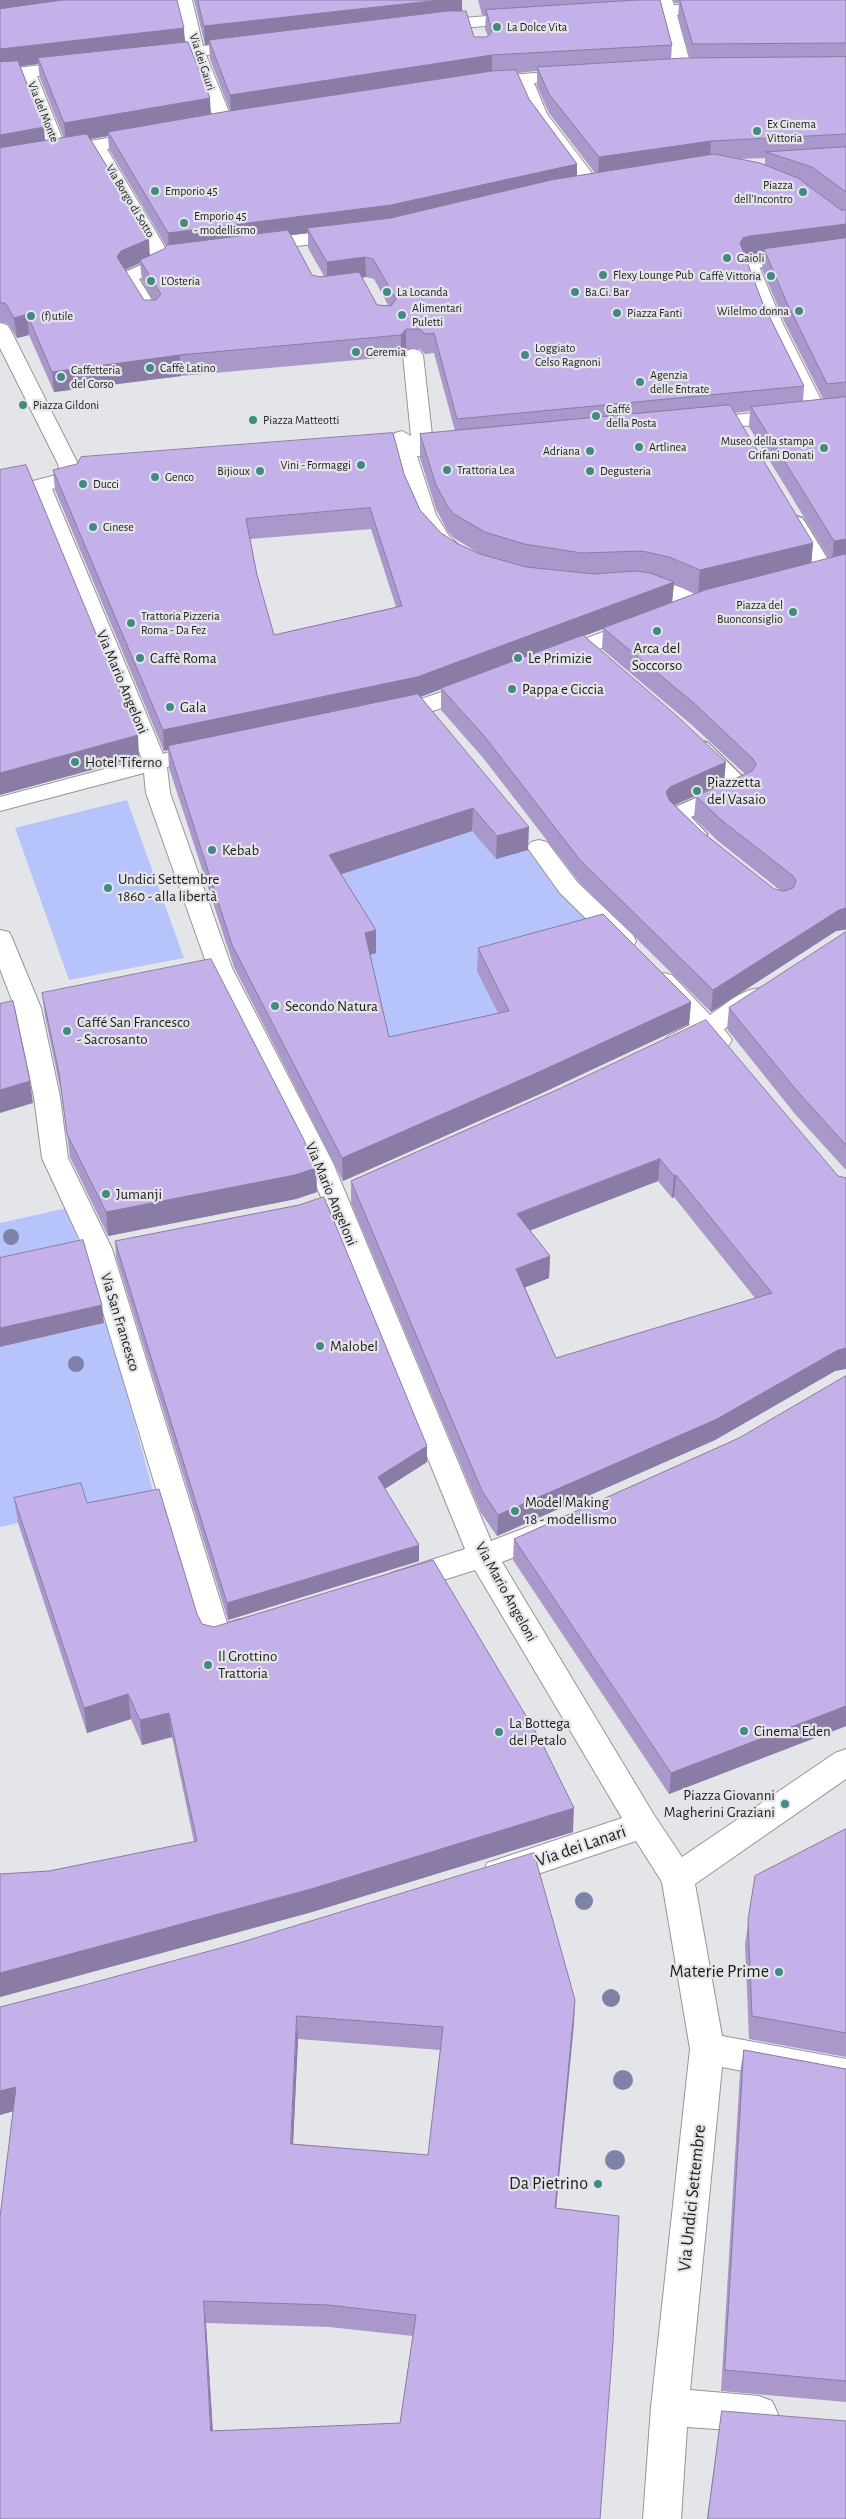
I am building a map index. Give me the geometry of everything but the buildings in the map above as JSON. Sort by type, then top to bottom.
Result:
[{"type":"street","name":"Via dei Gauri","points":[[184,0],[196,51],[224,122]]},
{"type":"street","points":[[610,13],[665,5],[728,9]]},
{"type":"street","points":[[665,5],[683,70]]},
{"type":"street","points":[[473,14],[479,40]]},
{"type":"street","points":[[442,25],[473,14],[541,17]]},
{"type":"street","points":[[140,58],[266,44]]},
{"type":"street","points":[[0,75],[93,64]]},
{"type":"street","points":[[663,71],[702,70]]},
{"type":"street","name":"Via del Monte","points":[[28,72],[59,152]]},
{"type":"street","points":[[463,85],[491,79],[596,74]]},
{"type":"street","points":[[523,78],[539,115],[583,187],[613,181]]},
{"type":"street","points":[[205,126],[243,119]]},
{"type":"street","points":[[0,162],[159,134]]},
{"type":"street","name":"Via Borgo di Sotto","points":[[96,146],[154,242],[161,258]]},
{"type":"street","points":[[237,248],[362,233]]},
{"type":"street","points":[[161,258],[208,251]]},
{"type":"street","points":[[749,264],[773,324],[817,412]]},
{"type":"street","points":[[0,329],[4,350]]},
{"type":"street","name":"Via Mario Angeloni","points":[[4,350],[78,464],[71,478],[40,485],[155,762],[158,793],[211,970],[300,1124],[320,1202],[483,1557],[643,1825],[678,1878]]},
{"type":"street","points":[[413,354],[401,437],[423,510],[444,545],[467,558]]},
{"type":"street","points":[[686,426],[740,430],[817,412],[846,410]]},
{"type":"street","points":[[401,437],[423,451],[458,449]]},
{"type":"street","points":[[800,578],[835,569]]},
{"type":"street","points":[[535,666],[704,601],[652,584],[613,584]]},
{"type":"street","points":[[368,719],[430,713],[498,679]]},
{"type":"street","points":[[0,804],[155,762],[194,754]]},
{"type":"street","points":[[533,840],[569,888],[709,1027],[732,1056]]},
{"type":"street","name":"Via San Francesco","points":[[0,938],[37,1006],[55,1158],[108,1247],[216,1638],[264,1624]]},
{"type":"street","points":[[657,1052],[709,1027],[783,980]]},
{"type":"street","points":[[320,1202],[360,1186]]},
{"type":"street","points":[[378,1589],[514,1546],[576,1518]]},
{"type":"street","points":[[678,1878],[846,1762]]},
{"type":"street","name":"Via dei Lanari","points":[[472,1880],[643,1825]]},
{"type":"street","name":"Via Undici Settembre","points":[[662,2519],[670,2407],[707,2049],[678,1878]]},
{"type":"street","points":[[707,2049],[846,2075]]},
{"type":"street","points":[[670,2407],[788,2417]]},
{"type":"lane","points":[[294,241],[303,260]]},
{"type":"lane","points":[[749,264],[846,251]]},
{"type":"lane","points":[[151,314],[129,277],[159,263],[161,258]]},
{"type":"lane","points":[[785,505],[835,569]]},
{"type":"lane","points":[[584,646],[605,663]]},
{"type":"lane","points":[[689,736],[741,786],[677,815],[709,847]]},
{"type":"shaded area","points":[[313,792],[408,852],[472,831],[496,858],[531,849],[602,937],[478,971],[508,1033],[370,1064],[366,956],[376,952],[335,886]]},
{"type":"shaded area","points":[[127,800],[184,958],[69,980],[15,828]]},
{"type":"shaded area","points":[[67,1208],[84,1259],[0,1277],[0,1223]]},
{"type":"shaded area","points":[[108,1322],[159,1514],[84,1508],[0,1527],[0,1347]]},
{"type":"place","name":"La Dolce Vita","points":[[497,27]]},
{"type":"place","name":"Ex Cinema Vittoria","points":[[757,131]]},
{"type":"place","name":"Emporio 45","points":[[155,191]]},
{"type":"place","name":"Piazza dell'Incontro","points":[[803,192]]},
{"type":"place","name":"Emporio 45 - modellismo","points":[[184,223]]},
{"type":"place","name":"Gaioli","points":[[727,258]]},
{"type":"place","name":"Flexy Lounge Pub","points":[[603,275]]},
{"type":"place","name":"Caffè Vittoria","points":[[771,276]]},
{"type":"place","name":"L'Osteria","points":[[151,281]]},
{"type":"place","name":"La Locanda","points":[[387,292]]},
{"type":"place","name":"Ba.Ci. Bar","points":[[575,292]]},
{"type":"place","name":"Wilelmo donna","points":[[799,311]]},
{"type":"place","name":"Piazza Fanti","points":[[617,313]]},
{"type":"place","name":"Alimentari Puletti","points":[[402,315]]},
{"type":"place","name":"(f)utile","points":[[31,316]]},
{"type":"place","name":"Geremia","points":[[356,352]]},
{"type":"place","name":"Loggiato Celso Ragnoni","points":[[525,355]]},
{"type":"place","name":"Caffè Latino","points":[[150,368]]},
{"type":"place","name":"Caffetteria del Corso","points":[[61,377]]},
{"type":"place","name":"Agenzia delle Entrate","points":[[640,382]]},
{"type":"place","name":"Piazza Gildoni","points":[[23,405]]},
{"type":"place","name":"Caffé della Posta","points":[[596,416]]},
{"type":"place","name":"Piazza Matteotti","points":[[253,420]]},
{"type":"place","name":"Artlinea","points":[[639,447]]},
{"type":"place","name":"Museo della stampa Grifani Donati","points":[[824,448]]},
{"type":"place","name":"Adriana","points":[[590,451]]},
{"type":"place","name":"Vini - Formaggi","points":[[361,465]]},
{"type":"place","name":"Trattoria Lea","points":[[447,470]]},
{"type":"place","name":"Bijioux","points":[[260,471]]},
{"type":"place","name":"Degusteria","points":[[590,471]]},
{"type":"place","name":"Genco","points":[[155,477]]},
{"type":"place","name":"Ducci","points":[[83,484]]},
{"type":"place","name":"Cinese","points":[[93,527]]},
{"type":"place","name":"Piazza del Buonconsiglio","points":[[793,612]]},
{"type":"place","name":"Trattoria Pizzeria Roma - Da Fez","points":[[131,623]]},
{"type":"place","name":"Arca del Soccorso","points":[[657,631]]},
{"type":"place","name":"Caffè Roma","points":[[140,658]]},
{"type":"place","name":"Le Primizie","points":[[518,658]]},
{"type":"place","name":"Pappa e Ciccia","points":[[512,689]]},
{"type":"place","name":"Gala","points":[[170,707]]},
{"type":"place","name":"Hotel Tiferno","points":[[75,762]]},
{"type":"place","name":"Piazzetta del Vasaio","points":[[697,791]]},
{"type":"place","name":"Kebab","points":[[212,850]]},
{"type":"place","name":"Undici Settembre 1860 - alla libertà","points":[[108,888]]},
{"type":"place","name":"Secondo Natura","points":[[275,1006]]},
{"type":"place","name":"Caffé San Francesco - Sacrosanto","points":[[67,1031]]},
{"type":"place","name":"Jumanji","points":[[106,1194]]},
{"type":"place","name":"Malobel","points":[[320,1346]]},
{"type":"place","name":"Model Making 18 - modellismo","points":[[515,1511]]},
{"type":"place","name":"Il Grottino Trattoria","points":[[208,1665]]},
{"type":"place","name":"Cinema Eden","points":[[744,1731]]},
{"type":"place","name":"La Bottega del Petalo","points":[[499,1732]]},
{"type":"place","name":"Piazza Giovanni Magherini Graziani","points":[[785,1804]]},
{"type":"place","name":"Materie Prime","points":[[779,1972]]},
{"type":"place","name":"Da Pietrino","points":[[598,2184]]}]
